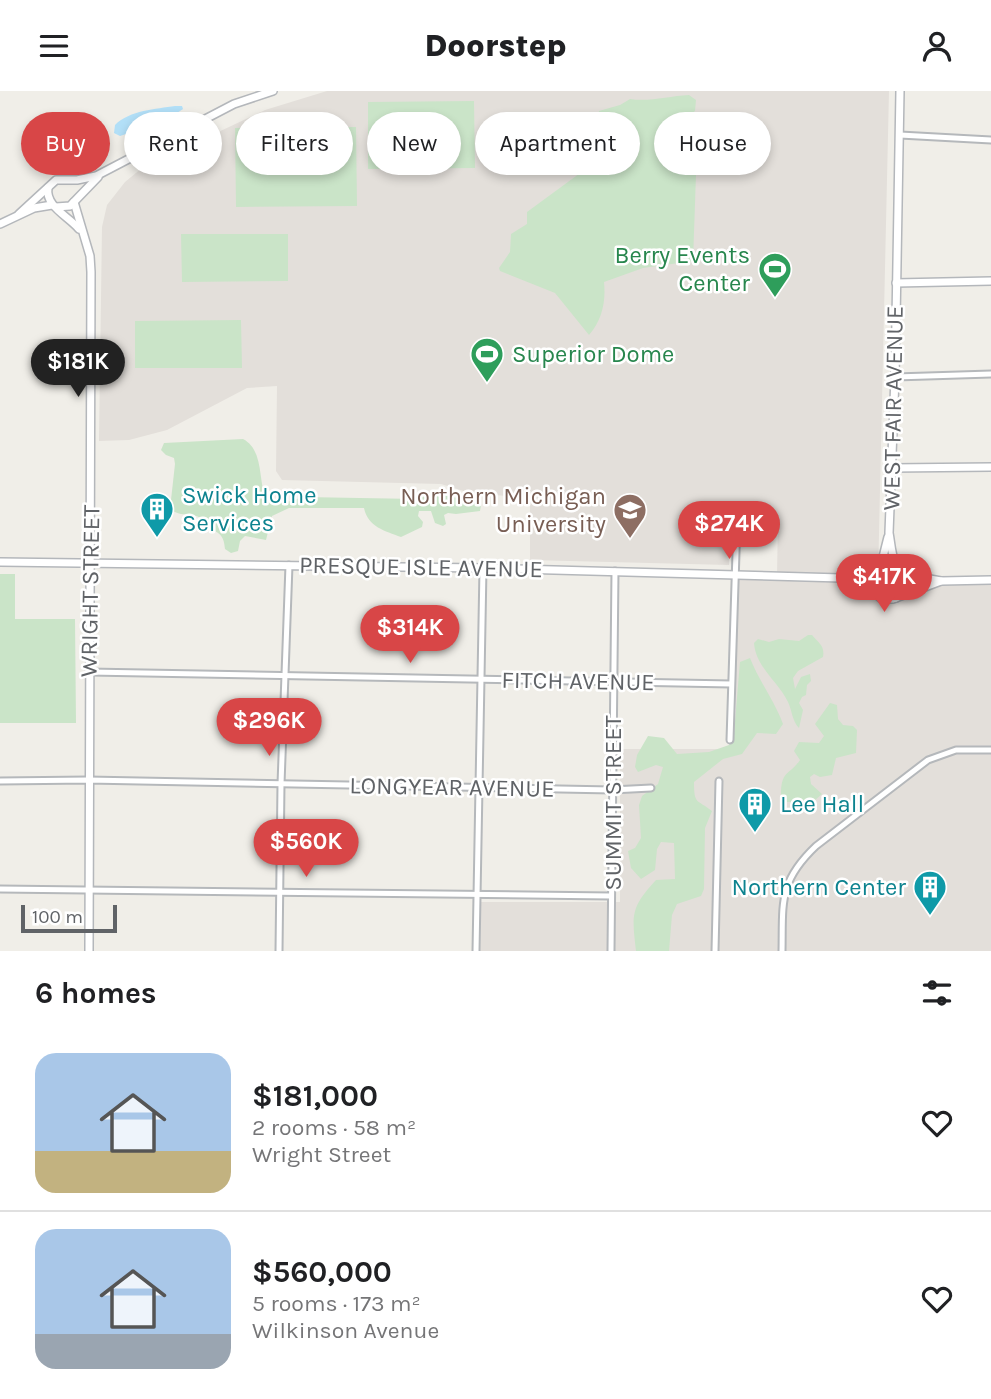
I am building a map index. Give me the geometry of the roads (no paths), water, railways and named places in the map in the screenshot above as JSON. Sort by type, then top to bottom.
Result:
[{"type":"street","points":[[110,169],[234,104],[273,91]]},
{"type":"street","name":"WEST FAIR AVENUE","points":[[896,598],[904,587],[893,558],[889,533],[895,377],[900,91]]},
{"type":"street","points":[[900,135],[991,140]]},
{"type":"street","points":[[19,214],[56,180],[81,180],[98,175]]},
{"type":"street","points":[[0,224],[39,206],[66,207],[100,175]]},
{"type":"street","name":"WRIGHT STREET","points":[[65,179],[75,186],[74,200],[91,261],[89,951]]},
{"type":"street","points":[[49,186],[47,196],[82,232]]},
{"type":"street","points":[[896,283],[991,281]]},
{"type":"street","points":[[895,377],[991,374]]},
{"type":"street","points":[[891,468],[991,467]]},
{"type":"street","points":[[730,740],[737,521]]},
{"type":"street","name":"WEST FAIR AVENUE","points":[[876,595],[872,582],[889,533]]},
{"type":"street","name":"PRESQUE ISLE AVENUE","points":[[0,562],[483,568],[841,578],[889,567],[941,581],[991,580]]},
{"type":"street","points":[[279,951],[281,784],[289,565]]},
{"type":"street","points":[[476,951],[483,568]]},
{"type":"street","name":"SUMMIT STREET","points":[[611,951],[615,572]]},
{"type":"street","name":"PRESQUE ISLE AVENUE","points":[[841,578],[866,586],[886,600],[941,581]]},
{"type":"street","name":"FITCH AVENUE","points":[[89,672],[732,684]]},
{"type":"street","points":[[782,951],[786,885],[802,859],[928,760],[956,750],[991,750]]},
{"type":"street","name":"LONGYEAR AVENUE","points":[[0,781],[88,780],[612,790],[651,788]]},
{"type":"street","points":[[715,951],[719,781]]},
{"type":"street","points":[[0,889],[611,896]]},
{"type":"water","points":[[175,106],[182,106],[183,109],[178,112],[141,112]]},
{"type":"water","points":[[124,118],[124,135],[120,136],[114,133],[115,125]]},
{"type":"place","name":"Berry Events Center","points":[[775,299]]},
{"type":"place","name":"Superior Dome","points":[[487,384]]},
{"type":"place","name":"Swick Home Services","points":[[157,539]]},
{"type":"place","name":"Northern Michigan University","points":[[630,540]]},
{"type":"place","name":"Lee Hall","points":[[755,834]]},
{"type":"place","name":"Northern Center","points":[[930,917]]}]
